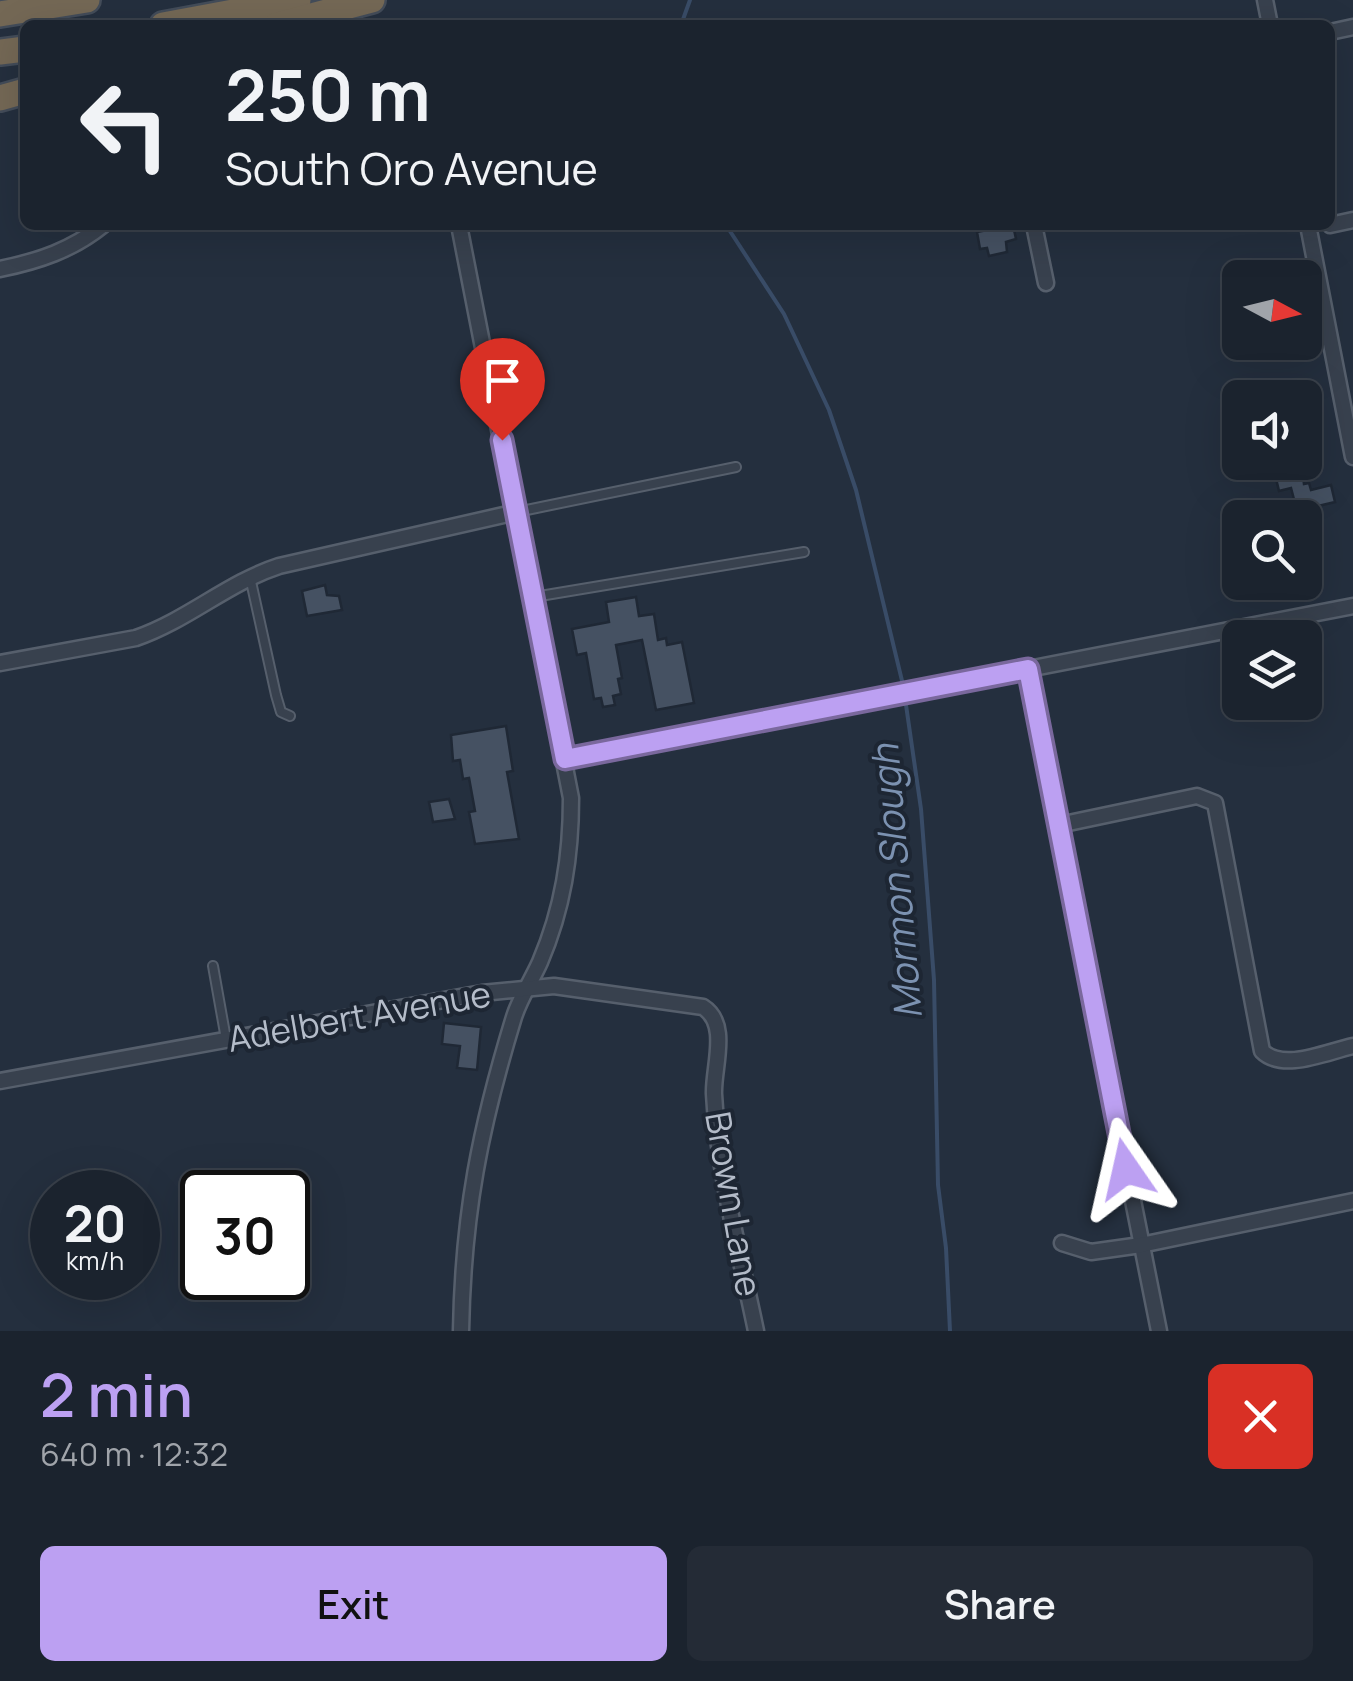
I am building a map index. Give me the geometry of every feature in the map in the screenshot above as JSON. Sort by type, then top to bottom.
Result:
[{"type":"highway","points":[[0,14],[87,0]]},
{"type":"highway","points":[[189,20],[298,0]]},
{"type":"highway","points":[[295,20],[372,0]]},
{"type":"street","points":[[0,269],[36,262],[63,251],[95,230]]},
{"type":"street","points":[[460,230],[571,798],[566,884],[552,930],[514,1018],[480,1133],[464,1248],[461,1331]]},
{"type":"street","points":[[1035,230],[1046,283]]},
{"type":"street","points":[[1309,230],[1348,410],[1353,457]]},
{"type":"street","points":[[0,664],[156,631],[250,577],[279,566],[517,512]]},
{"type":"street","points":[[565,759],[1353,606]]},
{"type":"street","points":[[1028,669],[1159,1331]]},
{"type":"street","points":[[1059,825],[1197,796],[1215,803],[1262,1051],[1274,1060],[1286,1062],[1353,1046]]},
{"type":"street","name":"Adelbert Avenue","points":[[0,1081],[527,988],[554,986],[698,1006],[715,1018]]},
{"type":"street","name":"Brown Lane","points":[[715,1018],[718,1133],[756,1331]]},
{"type":"street","points":[[1062,1243],[1090,1252],[1141,1245],[1353,1202]]},
{"type":"lane","points":[[517,512],[736,467]]},
{"type":"lane","points":[[534,597],[804,552]]},
{"type":"lane","points":[[250,577],[276,695],[281,712],[290,716]]},
{"type":"lane","points":[[213,966],[226,1039]]},
{"type":"building","points":[[1014,230],[1016,239],[1006,242],[1007,252],[989,256],[987,248],[980,249],[977,232]]},
{"type":"building","points":[[1276,480],[1304,480],[1311,490],[1331,485],[1335,502],[1322,505],[1322,500],[1294,500],[1291,488],[1279,491]]},
{"type":"building","points":[[325,585],[327,595],[339,596],[342,610],[307,616],[302,591]]},
{"type":"building","points":[[636,597],[639,616],[654,614],[658,640],[666,638],[667,645],[682,642],[694,703],[656,710],[642,640],[616,645],[622,678],[618,679],[621,694],[613,696],[615,705],[603,707],[601,698],[594,699],[586,653],[577,655],[572,629],[609,622],[606,602]]},
{"type":"building","points":[[506,726],[513,771],[507,772],[519,839],[475,844],[469,812],[475,811],[469,778],[463,779],[460,760],[453,761],[451,735]]},
{"type":"building","points":[[449,799],[455,819],[433,822],[429,802]]},
{"type":"building","points":[[444,1023],[481,1027],[477,1070],[457,1068],[460,1046],[442,1044]]},
{"type":"waterway","name":"Mormon Slough","points":[[683,20],[690,0]]},
{"type":"waterway","name":"Mormon Slough","points":[[729,230],[784,314],[829,410],[856,490],[904,689]]},
{"type":"waterway","name":"Mormon Slough","points":[[905,698],[921,809],[934,980],[938,1185],[950,1331]]},
{"type":"route","points":[[502,440],[565,759],[1028,669],[1126,1169]]}]
